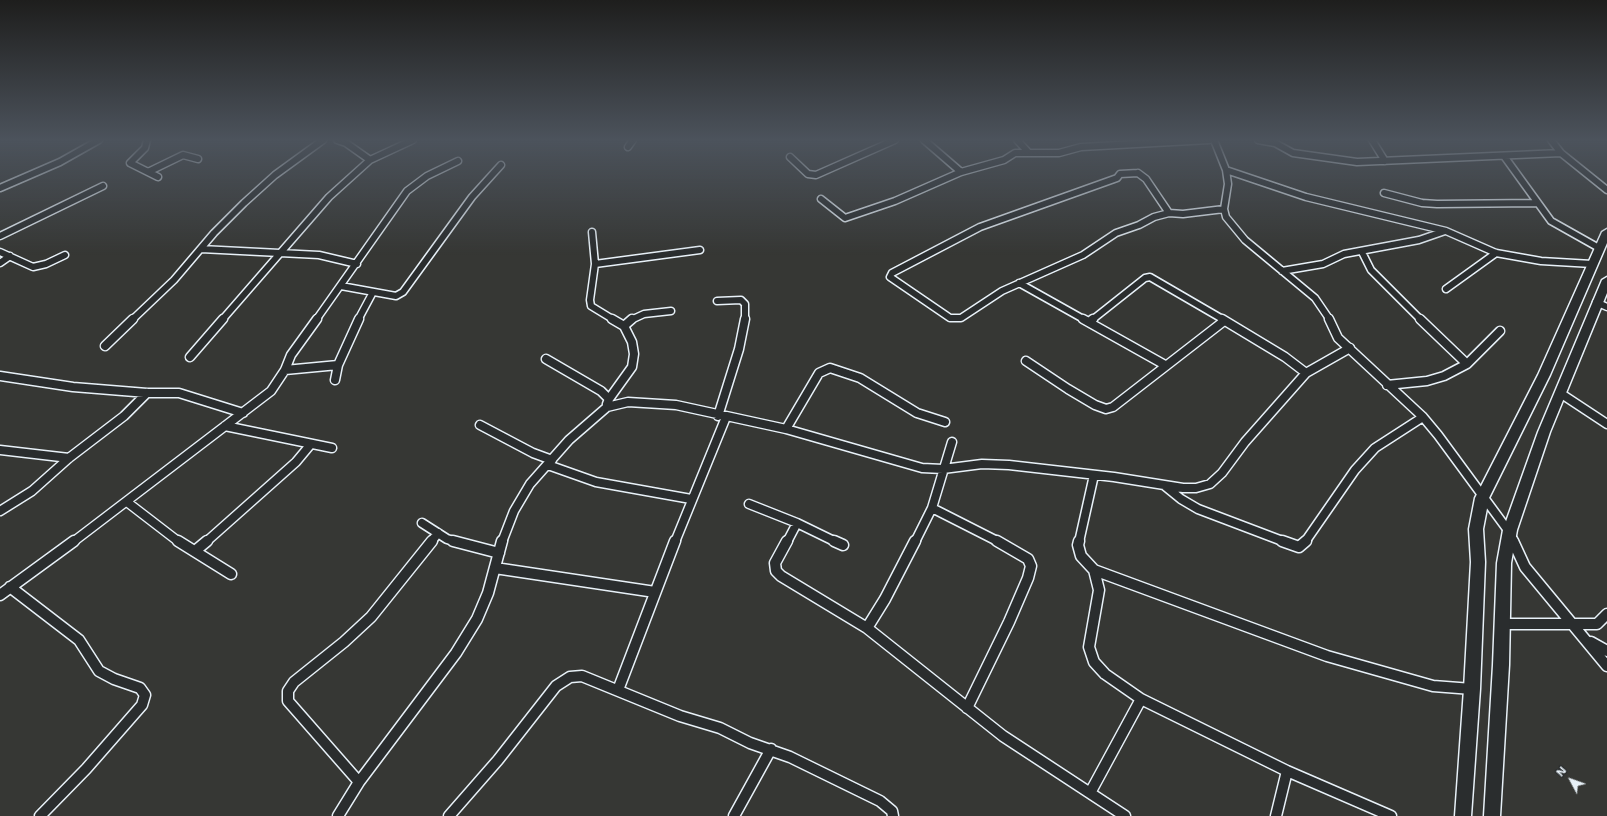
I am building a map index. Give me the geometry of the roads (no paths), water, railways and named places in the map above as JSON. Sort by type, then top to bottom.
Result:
[{"type":"street","points":[[0,188],[23,178]]},
{"type":"street","points":[[105,346],[174,280],[214,233],[272,178]]},
{"type":"street","points":[[190,357],[328,197],[349,178]]},
{"type":"street","points":[[0,595],[127,502],[271,391],[285,370],[291,355],[357,264],[407,191],[424,178]]},
{"type":"street","points":[[341,286],[396,296],[408,287],[472,197],[489,178]]},
{"type":"street","points":[[821,199],[842,217],[849,217],[948,178]]},
{"type":"street","points":[[1117,178],[980,227],[892,273],[890,277],[950,318],[961,318],[1002,291],[1077,259],[1096,248],[1116,233],[1139,225],[1154,217],[1169,213],[1183,214],[1224,209]]},
{"type":"street","points":[[1146,178],[1169,213]]},
{"type":"street","points":[[1227,178],[1228,184],[1224,209],[1226,216],[1241,236],[1315,298],[1327,314],[1338,338],[1369,364],[1387,385],[1423,417],[1438,435],[1482,498],[1510,534],[1525,567],[1588,641],[1607,666]]},
{"type":"street","points":[[1250,178],[1306,197],[1446,231],[1496,253],[1541,261],[1592,264]]},
{"type":"street","points":[[1520,178],[1551,221],[1599,248]]},
{"type":"street","points":[[1592,178],[1607,190]]},
{"type":"street","points":[[0,236],[103,186]]},
{"type":"street","points":[[1384,193],[1422,203],[1436,204],[1537,203]]},
{"type":"street","points":[[1282,271],[1323,264],[1344,254],[1362,252],[1384,245],[1419,240],[1446,231]]},
{"type":"street","points":[[338,816],[359,782],[460,646],[477,620],[488,592],[499,553],[514,511],[530,484],[589,421],[608,403],[632,367],[634,354],[632,342],[624,326],[591,306],[590,300],[595,264],[592,232]]},
{"type":"street","points":[[1463,816],[1472,688],[1478,562],[1476,529],[1482,498],[1544,375],[1607,232]]},
{"type":"street","points":[[201,249],[319,255],[357,264]]},
{"type":"street","points":[[595,264],[700,250]]},
{"type":"street","points":[[0,252],[33,267],[46,264],[65,255]]},
{"type":"street","points":[[1362,252],[1371,270],[1378,278],[1467,364]]},
{"type":"street","points":[[1446,289],[1496,253]]},
{"type":"street","points":[[0,263],[10,256]]},
{"type":"street","points":[[1090,322],[1145,278],[1150,277],[1285,357],[1306,373]]},
{"type":"street","points":[[1492,816],[1504,564],[1510,534],[1544,432],[1560,393],[1602,305],[1607,280]]},
{"type":"street","points":[[1019,283],[1165,366]]},
{"type":"street","points":[[335,380],[338,365],[349,338],[373,292]]},
{"type":"street","points":[[618,690],[722,416],[746,316],[745,304],[741,300],[717,301]]},
{"type":"street","points":[[624,326],[633,318],[644,314],[671,311]]},
{"type":"street","points":[[1026,361],[1095,405],[1106,409],[1113,407],[1165,366],[1186,352],[1224,320]]},
{"type":"street","points":[[1387,385],[1427,381],[1444,376],[1467,364],[1500,331]]},
{"type":"street","points":[[608,403],[628,402],[676,405],[786,429],[902,464],[922,468],[943,469],[982,464],[1002,464],[1094,475],[1164,486],[1190,488],[1210,484],[1222,473],[1245,442],[1306,373],[1350,348]]},
{"type":"street","points":[[546,359],[601,391],[608,403]]},
{"type":"street","points":[[285,370],[338,365]]},
{"type":"street","points":[[786,429],[819,373],[830,368],[860,378],[917,413],[945,422]]},
{"type":"street","points":[[0,376],[45,384],[147,393],[191,395],[243,413]]},
{"type":"street","points":[[0,511],[32,492],[69,458],[124,416],[147,393]]},
{"type":"street","points":[[1560,393],[1607,424]]},
{"type":"street","points":[[1164,486],[1181,500],[1198,510],[1299,547],[1303,544],[1355,470],[1375,448],[1423,417]]},
{"type":"street","points":[[480,425],[575,476],[596,482],[691,499]]},
{"type":"street","points":[[225,426],[332,448]]},
{"type":"street","points":[[867,628],[885,599],[932,508],[952,442]]},
{"type":"street","points":[[195,551],[296,462],[311,444]]},
{"type":"street","points":[[0,450],[69,458]]},
{"type":"street","points":[[1094,475],[1078,545],[1081,556],[1094,570],[1179,600],[1327,656],[1433,686],[1472,688]]},
{"type":"street","points":[[127,502],[175,539],[231,574]]},
{"type":"street","points":[[749,504],[797,523],[843,545]]},
{"type":"street","points":[[932,508],[1014,549],[1028,559],[1031,566],[1028,578],[1009,622],[967,708]]},
{"type":"street","points":[[422,523],[447,539],[499,553]]},
{"type":"street","points":[[797,523],[775,563],[776,571],[781,576],[867,628],[907,658],[1003,736],[1125,816]]},
{"type":"street","points":[[359,782],[288,701],[288,691],[294,682],[344,642],[370,617],[438,533]]},
{"type":"street","points":[[495,568],[655,592]]},
{"type":"street","points":[[1094,570],[1098,590],[1089,647],[1094,662],[1105,674],[1141,699],[1287,771],[1391,816]]},
{"type":"street","points":[[10,587],[79,640],[99,671],[114,679],[140,688],[145,695],[142,706],[86,769],[40,816]]},
{"type":"street","points":[[1502,624],[1597,624],[1607,614]]},
{"type":"street","points":[[1588,641],[1607,651]]},
{"type":"street","points":[[449,816],[498,760],[556,686],[570,677],[582,676],[680,716],[720,728],[750,744],[772,748],[880,801],[892,811],[893,816]]},
{"type":"street","points":[[1090,793],[1141,699]]},
{"type":"street","points":[[734,816],[772,748]]},
{"type":"street","points":[[1276,816],[1287,771]]}]
